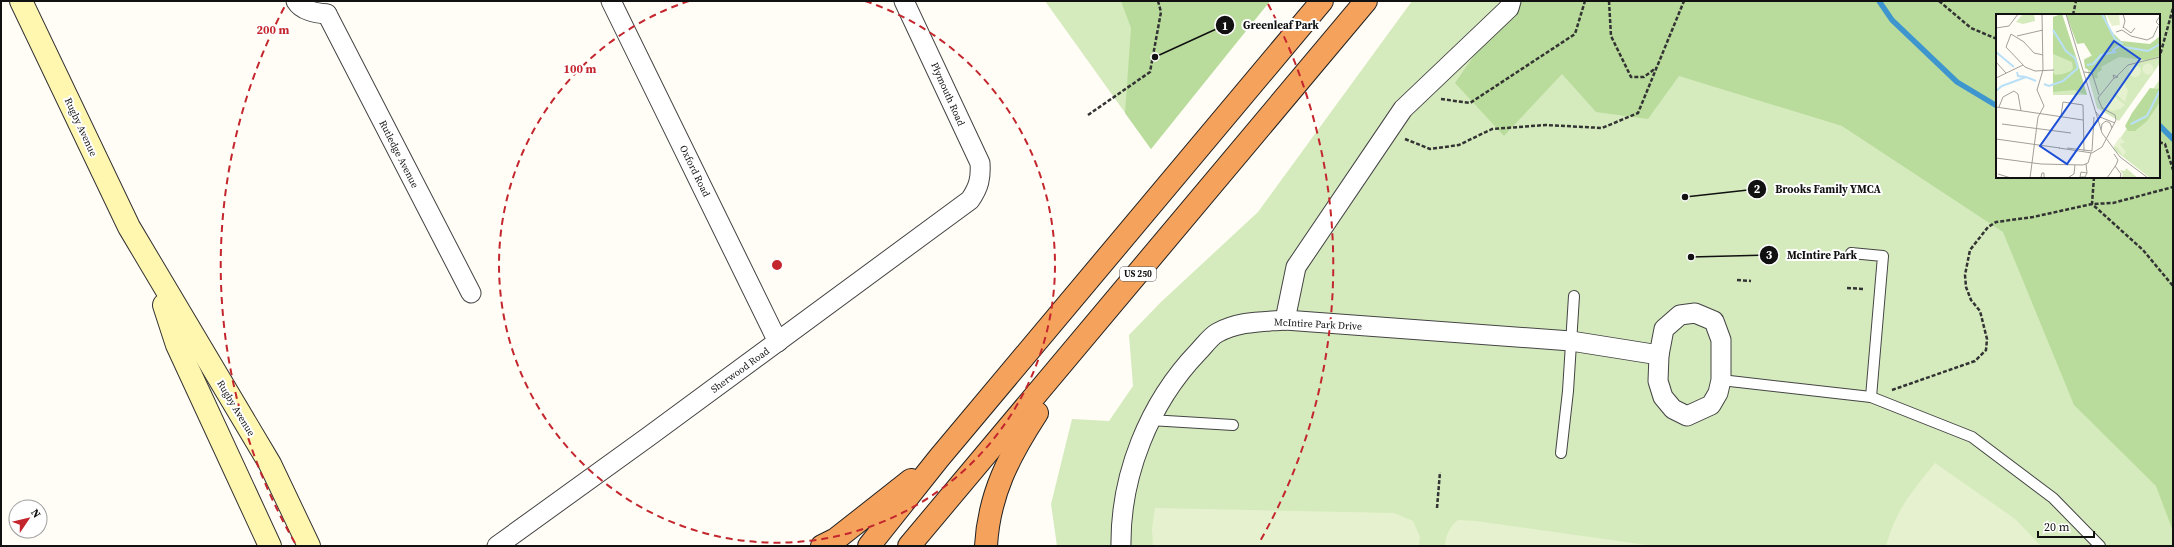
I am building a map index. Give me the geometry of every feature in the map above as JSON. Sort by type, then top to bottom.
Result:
[{"type":"highway","points":[[869,546],[939,458],[1322,1]]},
{"type":"highway","name":"US 250","points":[[909,546],[1366,1]]},
{"type":"highway","points":[[986,546],[987,521],[996,490],[1009,459],[1063,374],[1114,303]]},
{"type":"highway","points":[[822,546],[846,531],[939,458]]},
{"type":"street","name":"Rugby Avenue","points":[[21,1],[129,227],[270,464],[309,546]]},
{"type":"street","name":"Rutledge Avenue","points":[[296,1],[298,5],[313,12],[331,8],[470,293]]},
{"type":"street","name":"Oxford Road","points":[[612,1],[778,342]]},
{"type":"street","name":"Plymouth Road","points":[[904,1],[980,163],[981,176],[977,189]]},
{"type":"street","points":[[1285,320],[1296,267],[1403,109],[1509,8],[1511,1]]},
{"type":"street","name":"Sherwood Road","points":[[497,546],[778,342],[970,200],[977,189]]},
{"type":"street","name":"Rugby Avenue","points":[[155,273],[177,345],[270,546]]},
{"type":"street","points":[[1695,313],[1714,321],[1721,340],[1721,380],[1718,393],[1711,405],[1687,416],[1673,409],[1663,397],[1658,381],[1659,355],[1664,329],[1680,315],[1695,313]]},
{"type":"street","name":"McIntire Park Drive","points":[[1121,546],[1121,526],[1126,490],[1136,454],[1150,420],[1169,389],[1191,360],[1216,334],[1242,323],[1285,320],[1571,342],[1659,355]]},
{"type":"lane","points":[[1851,253],[1882,256],[1871,397]]},
{"type":"lane","points":[[1561,453],[1574,296]]},
{"type":"lane","points":[[1721,380],[1871,397],[1972,437],[2053,498],[2100,546]]},
{"type":"lane","points":[[1150,420],[1233,425]]},
{"type":"path","points":[[1088,115],[1150,72],[1161,12],[1158,1]]},
{"type":"path","points":[[1434,98],[1470,103],[1575,34],[1585,1]]},
{"type":"path","points":[[1609,1],[1611,36],[1631,76],[1644,78],[1656,68]]},
{"type":"path","points":[[1404,139],[1430,149],[1459,146],[1492,129],[1546,125],[1602,128],[1638,113],[1684,1]]},
{"type":"path","points":[[1940,1],[1971,28],[1996,39]]},
{"type":"path","points":[[2073,14],[2076,1]]},
{"type":"path","points":[[2160,55],[2173,8]]},
{"type":"path","points":[[2160,142],[2165,144],[2173,170]]},
{"type":"path","points":[[2092,204],[2094,178]]},
{"type":"path","points":[[1871,397],[1975,361],[1986,350],[1987,339],[1980,310],[1972,300],[1966,286],[1965,275],[1970,250],[1988,227],[1996,222],[2033,217],[2092,204],[2113,203],[2173,187]]},
{"type":"path","points":[[2092,204],[2144,250],[2173,286]]},
{"type":"path","points":[[1737,280],[1751,281]]},
{"type":"path","points":[[1847,288],[1865,289]]},
{"type":"path","points":[[1437,508],[1440,472]]},
{"type":"green space","points":[[1045,1],[1270,1],[1151,149]]},
{"type":"green space","points":[[1121,1],[1270,1],[1151,149],[1125,113],[1131,28]]},
{"type":"green space","points":[[1412,1],[2170,1],[2160,14],[1996,14],[1996,178],[2160,178],[2173,110],[2173,546],[1057,546],[1051,504],[1072,419],[1109,421],[1133,386],[1129,335],[1161,302],[1258,212]]},
{"type":"green space","points":[[1512,1],[2173,1],[2173,531],[2156,486],[2074,405],[2003,232],[1842,126],[1679,76],[1648,119],[1596,112],[1562,74],[1504,136],[1455,83]]},
{"type":"green space","points":[[1935,463],[2015,519],[2041,546],[1886,546],[1900,511],[1912,492]]},
{"type":"green space","points":[[1155,508],[1394,513],[1413,521],[1420,537],[1419,546],[1153,546],[1152,528]]},
{"type":"green space","points":[[1458,520],[1475,521],[1654,546],[1445,546],[1448,532]]},
{"type":"waterway","points":[[1879,1],[1892,20],[1957,82],[1996,105]]},
{"type":"waterway","points":[[2160,126],[2173,139]]},
{"type":"place","name":"Greenleaf Park","points":[[1155,57]]},
{"type":"place","name":"Brooks Family YMCA","points":[[1685,197]]},
{"type":"place","name":"McIntire Park","points":[[1691,257]]}]
